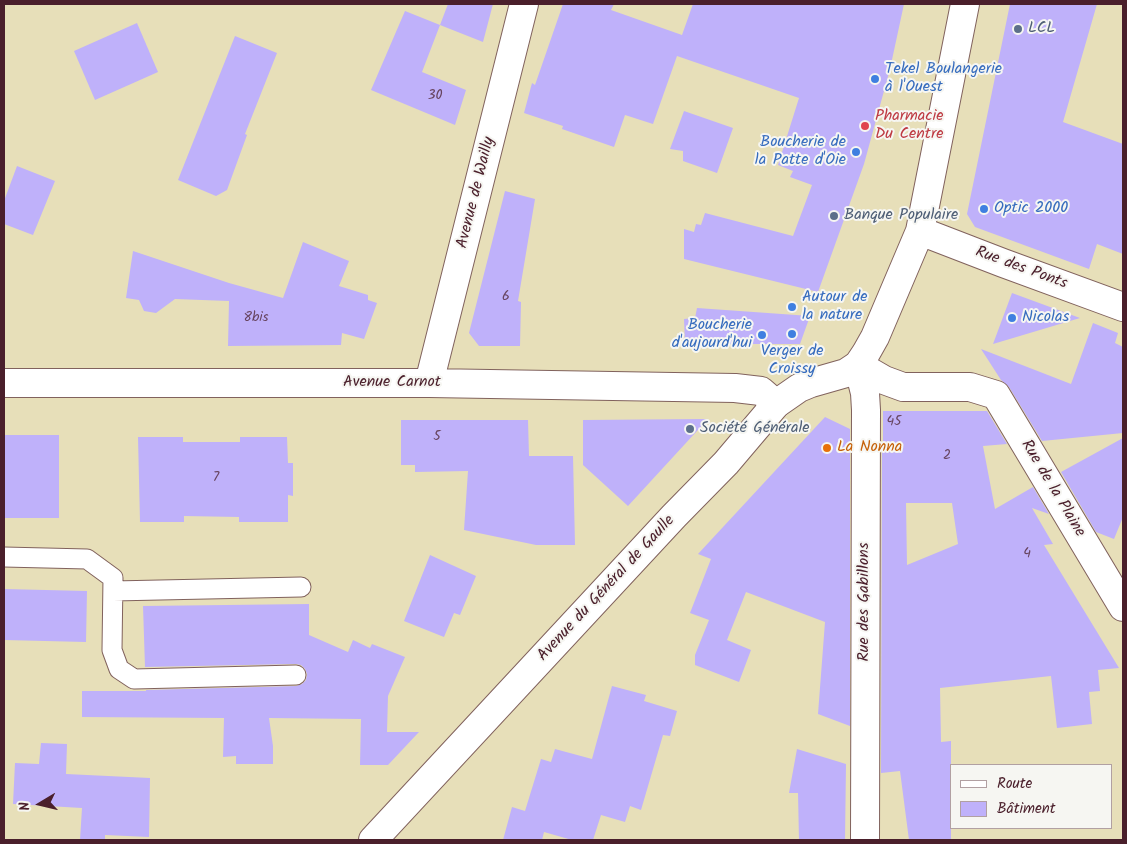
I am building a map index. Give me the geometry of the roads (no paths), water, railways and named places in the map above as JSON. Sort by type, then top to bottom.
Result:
[{"type":"street","name":"Avenue de Wailly","points":[[430,383],[524,4]]},
{"type":"street","points":[[858,365],[875,337],[920,230],[965,4]]},
{"type":"street","name":"Rue des Ponts","points":[[920,230],[1123,307]]},
{"type":"street","name":"Rue de la Plaine","points":[[858,365],[884,380],[903,387],[970,387],[996,395],[1123,607]]},
{"type":"street","name":"Avenue du Général de Gaulle","points":[[373,840],[674,516],[726,463],[776,404],[799,388],[846,373],[858,365]]},
{"type":"street","name":"Rue des Gabillons","points":[[858,365],[865,393],[866,410],[864,840]]},
{"type":"street","name":"Avenue Carnot","points":[[4,383],[430,383],[735,388],[761,391],[776,404]]},
{"type":"lane","points":[[4,557],[87,559],[113,578],[112,650],[119,670],[134,679],[296,675]]},
{"type":"lane","points":[[113,592],[301,587]]},
{"type":"place","name":"LCL","points":[[1018,29]]},
{"type":"place","name":"Tekel Boulangerie à l'Ouest","points":[[875,79]]},
{"type":"place","name":"Pharmacie Du Centre","points":[[865,126]]},
{"type":"place","name":"Boucherie de la Patte d'Oie","points":[[856,152]]},
{"type":"place","name":"Optic 2000","points":[[984,209]]},
{"type":"place","name":"Banque Populaire","points":[[834,216]]},
{"type":"place","name":"Autour de la nature","points":[[792,307]]},
{"type":"place","name":"Nicolas","points":[[1012,318]]},
{"type":"place","name":"Verger de Croissy","points":[[792,334]]},
{"type":"place","name":"Boucherie d'aujourd'hui","points":[[762,335]]},
{"type":"place","name":"Société Générale","points":[[690,429]]},
{"type":"place","name":"La Nonna","points":[[827,448]]}]
